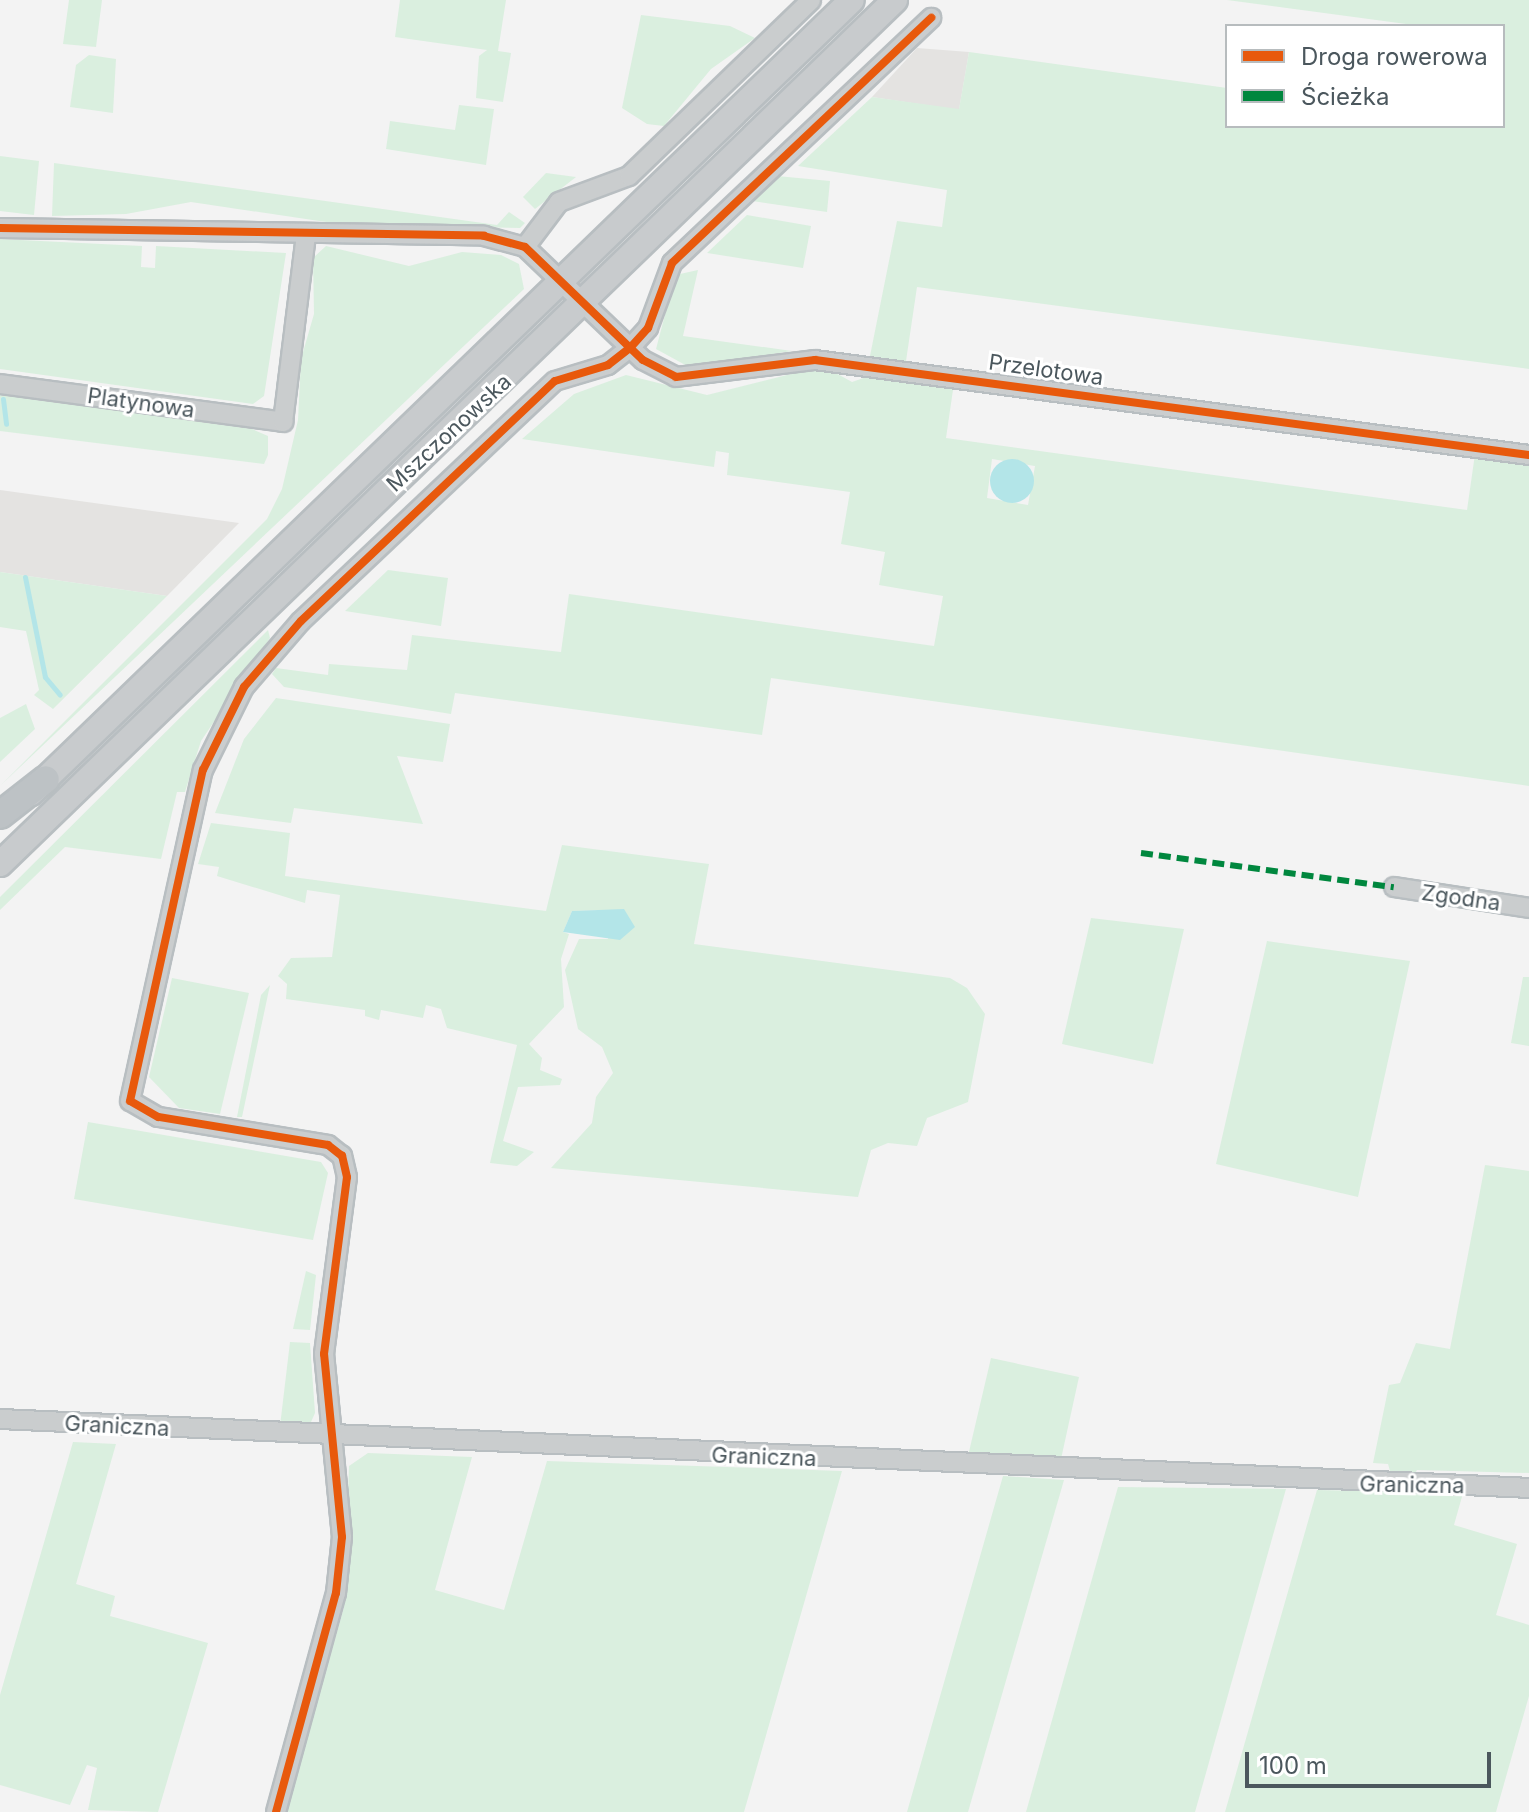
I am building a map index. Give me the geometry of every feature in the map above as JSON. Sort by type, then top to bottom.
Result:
[{"type":"highway","points":[[0,815],[46,779]]},
{"type":"main road","name":"Mszczonowska","points":[[0,823],[852,0]]},
{"type":"main road","name":"Mszczonowska","points":[[0,864],[586,303],[895,0]]},
{"type":"street","points":[[0,228],[462,234],[525,247],[559,202],[629,176],[811,0]]},
{"type":"street","points":[[276,1812],[336,1593],[342,1537],[324,1354],[347,1177],[342,1156],[328,1145],[149,1115],[130,1101],[189,814],[244,687],[301,621],[555,381],[608,365],[630,348],[648,328],[672,263],[931,18]]},
{"type":"street","name":"Platynowa","points":[[0,384],[283,422],[306,234]]},
{"type":"street","name":"Przelotowa","points":[[525,247],[630,348],[676,377],[815,360],[1529,455]]},
{"type":"street","name":"Zgodna","points":[[1394,887],[1529,908]]},
{"type":"street","name":"Graniczna","points":[[0,1419],[333,1440],[1529,1488]]},
{"type":"shaded area","points":[[917,48],[969,52],[959,110],[872,97]]},
{"type":"shaded area","points":[[0,490],[239,523],[167,596],[0,572]]},
{"type":"green space","points":[[69,0],[102,0],[96,47],[63,44]]},
{"type":"green space","points":[[400,0],[506,0],[498,51],[511,53],[503,102],[476,98],[479,56],[487,50],[395,37]]},
{"type":"green space","points":[[1227,0],[1529,0],[1529,369],[917,287],[906,361],[869,361],[897,221],[942,227],[947,190],[798,166],[872,97],[959,109],[969,52],[1225,88],[1225,128],[1505,128],[1505,24],[1406,24]]},
{"type":"green space","points":[[641,15],[730,26],[755,38],[711,69],[664,126],[647,124],[622,108]]},
{"type":"green space","points":[[89,55],[116,59],[113,113],[70,107],[76,65]]},
{"type":"green space","points":[[459,105],[494,109],[486,165],[386,149],[390,121],[455,130]]},
{"type":"green space","points":[[0,156],[39,161],[34,215],[0,211]]},
{"type":"green space","points":[[54,163],[497,225],[509,212],[525,223],[520,228],[346,225],[191,202],[126,214],[52,216]]},
{"type":"green space","points":[[546,173],[576,177],[535,209],[523,197]]},
{"type":"green space","points":[[777,176],[830,181],[827,212],[752,201]]},
{"type":"green space","points":[[747,215],[811,226],[803,268],[707,253]]},
{"type":"green space","points":[[0,239],[142,246],[141,267],[155,268],[156,246],[286,253],[264,396],[253,404],[0,369]]},
{"type":"green space","points":[[326,246],[409,266],[462,252],[501,255],[519,264],[524,289],[0,786],[267,519],[282,489],[298,420],[301,359],[314,314],[313,258]]},
{"type":"green space","points":[[698,270],[683,336],[792,351],[689,367],[656,349],[672,288],[680,274]]},
{"type":"green space","points":[[823,366],[852,382],[878,373],[954,383],[946,438],[1467,510],[1475,454],[1529,462],[1529,786],[771,678],[762,735],[455,693],[451,714],[284,687],[272,674],[276,668],[328,675],[329,664],[407,670],[412,635],[561,652],[569,594],[934,646],[943,596],[879,585],[885,552],[841,544],[850,492],[727,475],[729,453],[716,451],[714,467],[522,439],[574,394],[626,375],[707,395]],"holes":[[[992,459],[1035,466],[1028,505],[987,498]]]},
{"type":"green space","points":[[0,395],[252,429],[268,436],[268,455],[264,464],[0,431]]},
{"type":"green space","points":[[388,570],[448,578],[441,626],[345,611]]},
{"type":"green space","points":[[0,572],[167,596],[53,709],[34,695],[39,690],[26,631],[0,627]]},
{"type":"green space","points":[[268,630],[270,638],[201,741],[185,792],[177,792],[161,859],[65,847],[0,910],[0,897]]},
{"type":"green space","points":[[276,698],[450,724],[443,762],[397,756],[423,824],[294,808],[291,823],[215,813],[244,739]]},
{"type":"green space","points":[[26,704],[35,729],[0,762],[0,718]]},
{"type":"green space","points":[[211,823],[290,833],[285,876],[546,911],[562,845],[709,864],[694,944],[950,978],[967,988],[985,1014],[968,1102],[927,1118],[917,1146],[888,1143],[871,1150],[858,1197],[551,1168],[592,1123],[596,1097],[613,1073],[602,1047],[578,1029],[565,970],[579,939],[608,939],[606,910],[572,911],[563,932],[569,934],[561,959],[564,1007],[529,1044],[542,1058],[540,1070],[562,1079],[560,1085],[518,1087],[503,1141],[534,1152],[517,1166],[490,1163],[517,1045],[447,1028],[441,1009],[426,1005],[423,1018],[381,1010],[379,1020],[365,1016],[365,1010],[286,999],[287,984],[278,976],[291,958],[332,957],[340,895],[307,890],[305,903],[217,876],[219,867],[198,864]]},
{"type":"green space","points":[[1091,918],[1184,929],[1153,1064],[1062,1044]]},
{"type":"green space","points":[[1267,941],[1410,961],[1358,1197],[1216,1164]]},
{"type":"green space","points":[[1523,977],[1529,977],[1529,1046],[1511,1043]]},
{"type":"green space","points":[[172,978],[249,993],[220,1114],[179,1108],[149,1077]]},
{"type":"green space","points":[[270,985],[242,1117],[237,1117],[261,995]]},
{"type":"green space","points":[[88,1122],[321,1162],[328,1173],[313,1240],[74,1199]]},
{"type":"green space","points":[[1485,1165],[1529,1171],[1529,1473],[1417,1470],[1411,1479],[1392,1478],[1388,1464],[1373,1463],[1389,1385],[1400,1383],[1416,1343],[1450,1349]]},
{"type":"green space","points":[[306,1271],[316,1275],[310,1330],[293,1329]]},
{"type":"green space","points":[[290,1342],[310,1343],[315,1413],[311,1422],[280,1426]]},
{"type":"green space","points":[[991,1358],[1079,1377],[1061,1459],[968,1456]]},
{"type":"green space","points":[[73,1442],[116,1444],[76,1584],[115,1596],[110,1616],[208,1643],[158,1812],[88,1810],[97,1768],[87,1765],[70,1805],[0,1785],[0,1695]]},
{"type":"green space","points":[[368,1453],[472,1457],[435,1590],[504,1610],[547,1461],[842,1471],[744,1812],[286,1812],[344,1607],[349,1466]]},
{"type":"green space","points":[[1003,1476],[1064,1480],[968,1812],[907,1812]]},
{"type":"green space","points":[[1118,1487],[1286,1489],[1195,1812],[1026,1812]]},
{"type":"green space","points":[[1317,1490],[1463,1493],[1454,1525],[1517,1544],[1496,1615],[1529,1625],[1529,1696],[1496,1812],[1225,1812]]},
{"type":"water","points":[[1012,459],[1027,466],[1034,481],[1027,496],[1012,503],[997,496],[990,481],[997,466]]},
{"type":"water","points":[[624,909],[635,927],[620,940],[563,932],[572,911]]},
{"type":"waterway","points":[[3,399],[6,424]]},
{"type":"waterway","points":[[25,577],[45,677],[60,695]]},
{"type":"marked path","points":[[1141,853],[1394,887]]},
{"type":"cycle path","points":[[276,1812],[336,1593],[342,1537],[324,1354],[347,1177],[342,1156],[328,1145],[158,1117],[130,1101],[203,770],[244,687],[301,621],[555,381],[608,365],[630,348],[648,328],[672,263],[931,18]]},
{"type":"cycle path","points":[[0,228],[484,236],[525,247],[643,360],[676,377],[815,360],[1529,455]]}]
